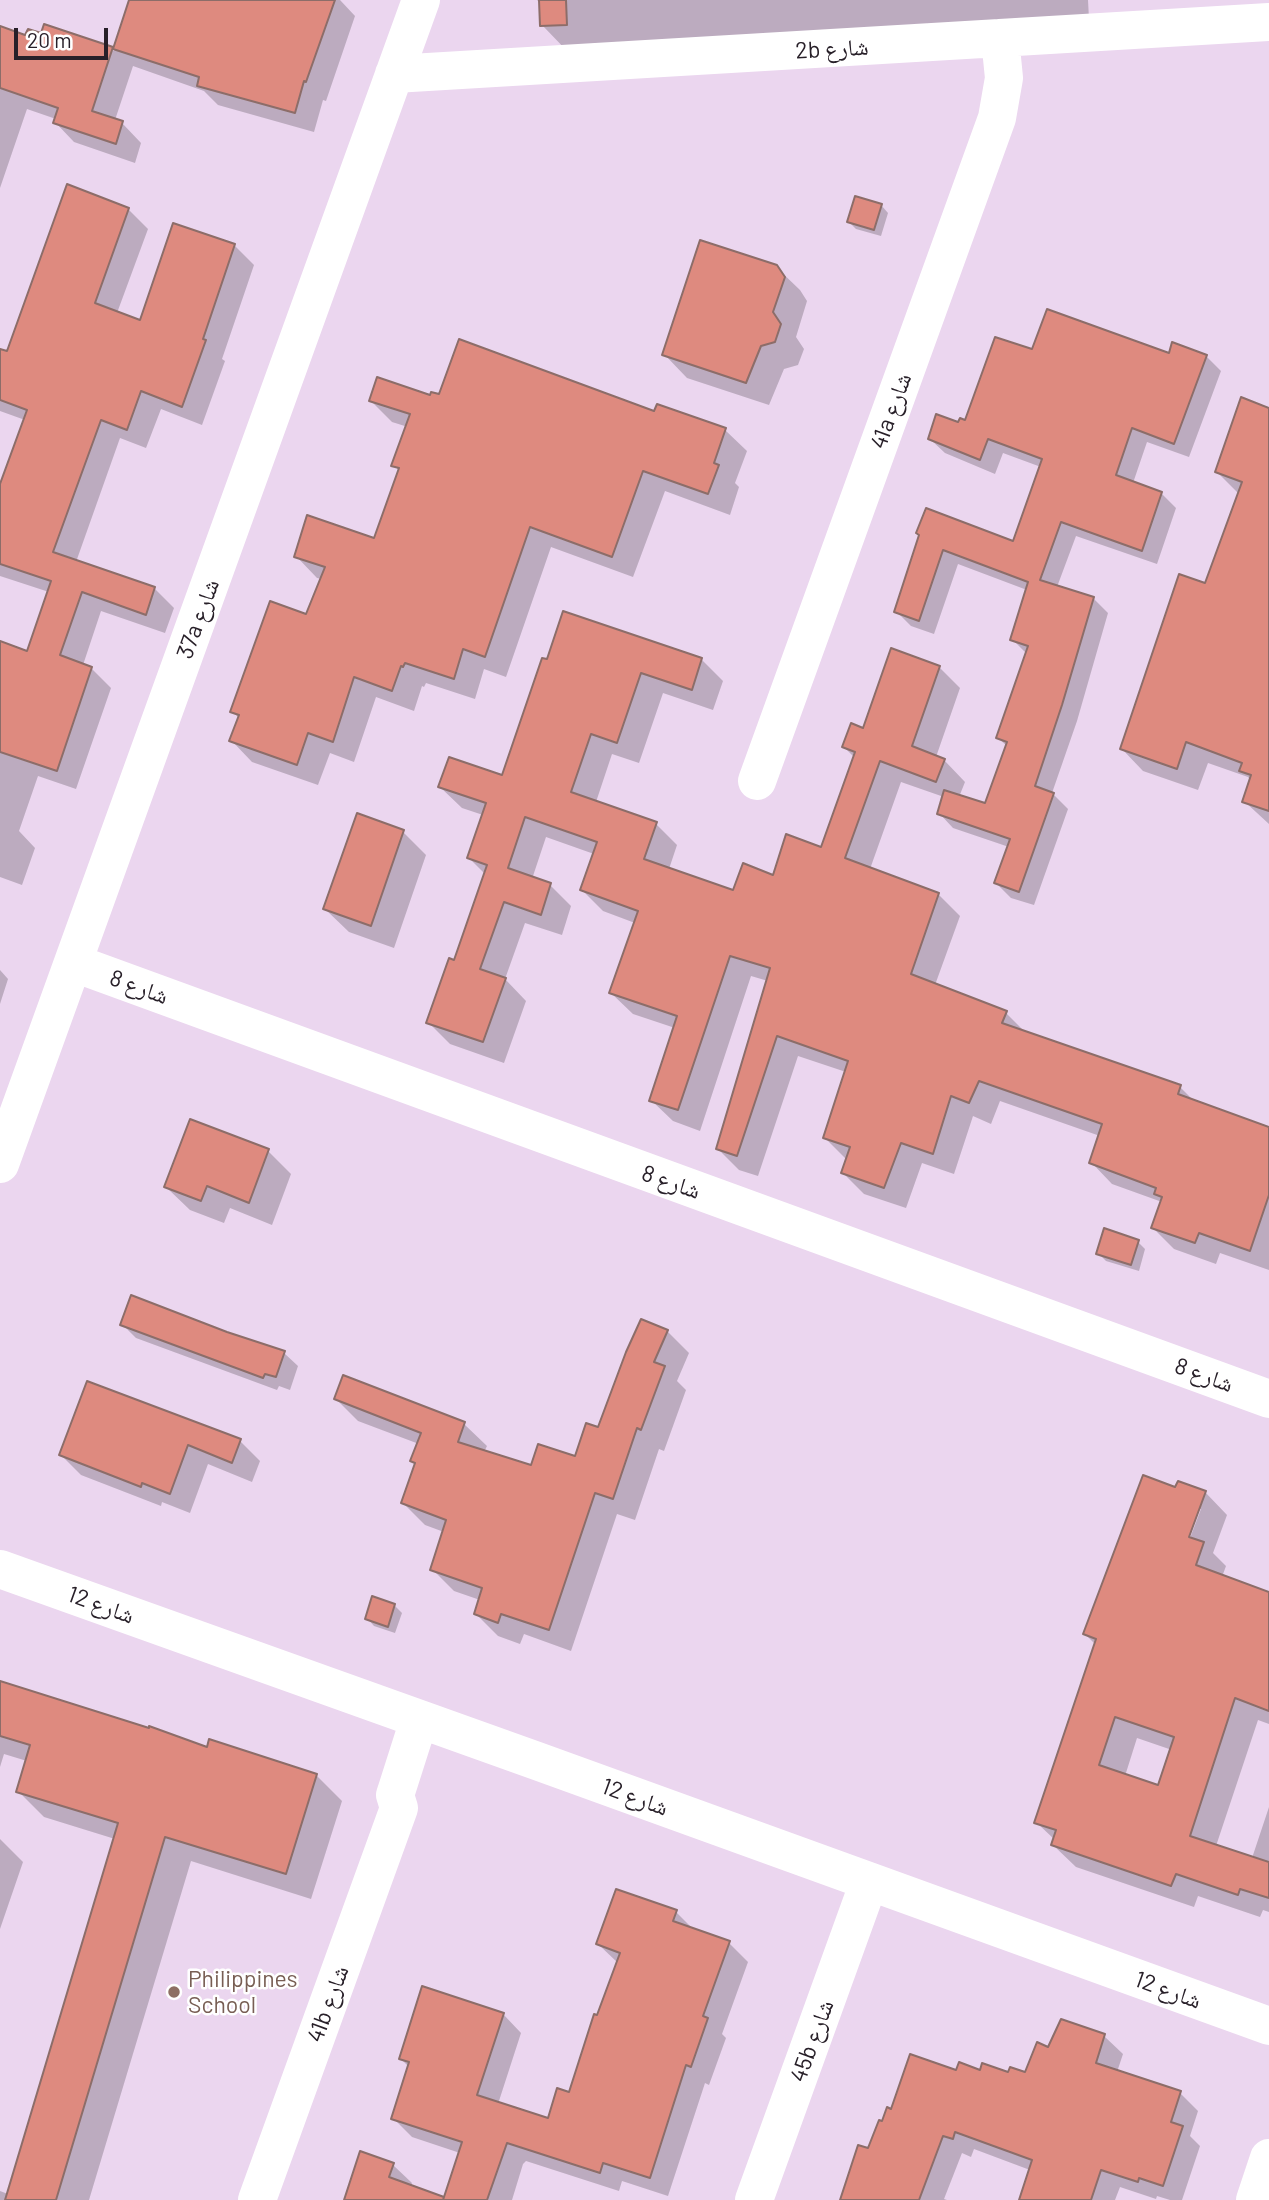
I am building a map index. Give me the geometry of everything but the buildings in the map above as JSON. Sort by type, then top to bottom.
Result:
[{"type":"street","name":"37a شارع","points":[[0,1164],[421,0]]},
{"type":"street","name":"2b شارع","points":[[394,74],[1269,22]]},
{"type":"street","name":"41a شارع","points":[[757,780],[997,118],[1004,78],[1000,38]]},
{"type":"street","name":"شارع 8","points":[[74,963],[1269,1399]]},
{"type":"street","name":"شارع 12","points":[[0,1569],[1269,2026]]},
{"type":"street","name":"41b شارع","points":[[257,2200],[399,1808],[413,1798],[418,1790],[430,1724]]},
{"type":"street","name":"45b شارع","points":[[754,2200],[869,1882]]},
{"type":"street","points":[[1255,2200],[1269,2160]]},
{"type":"place","name":"Philippines School","points":[[174,1992]]}]
